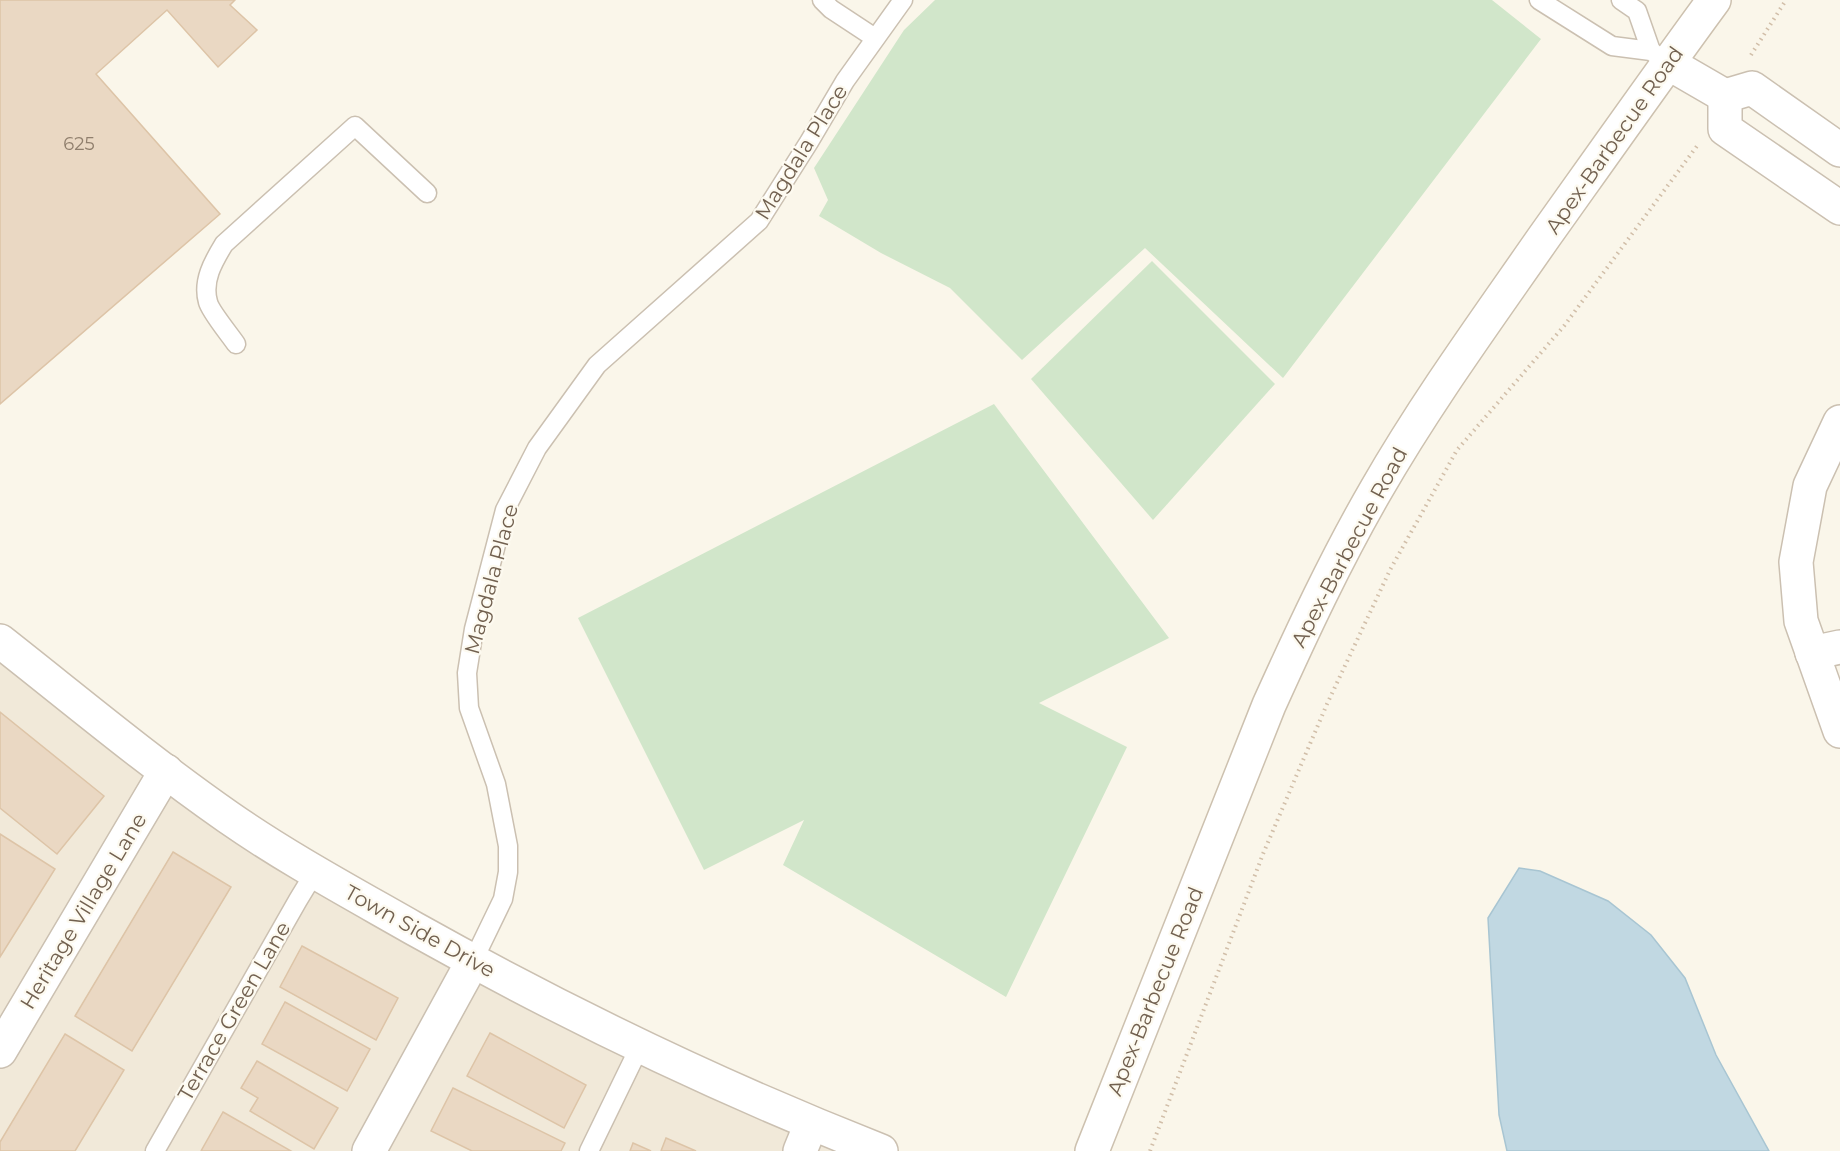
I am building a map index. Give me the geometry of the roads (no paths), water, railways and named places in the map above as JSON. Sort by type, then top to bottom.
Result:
[{"type":"street","name":"Apex-Barbecue Road","points":[[1092,1151],[1269,705],[1352,532],[1404,443],[1659,57],[1714,0]]},
{"type":"street","points":[[1659,57],[1725,96],[1752,88],[1840,150]]},
{"type":"street","points":[[1725,96],[1725,129],[1840,208]]},
{"type":"street","points":[[1840,422],[1810,486],[1796,562],[1801,621],[1826,650],[1840,731]]},
{"type":"street","name":"Town Side Drive","points":[[0,641],[165,771],[229,818],[315,873],[473,961],[639,1046],[806,1137],[881,1151]]},
{"type":"street","name":"Heritage Village Lane","points":[[0,1052],[165,771]]},
{"type":"street","name":"Magdala Place","points":[[369,1151],[473,961]]},
{"type":"lane","points":[[822,0],[831,9],[875,38]]},
{"type":"lane","name":"Magdala Place","points":[[473,961],[503,899],[508,872],[508,846],[496,784],[469,708],[467,673],[474,629],[505,510],[537,448],[597,365],[759,221],[845,81],[903,0]]},
{"type":"lane","points":[[1539,0],[1612,46],[1659,57]]},
{"type":"lane","points":[[1621,0],[1637,11],[1659,57]]},
{"type":"lane","points":[[236,344],[208,303],[206,284],[213,262],[224,244],[355,126],[428,193]]},
{"type":"lane","name":"Terrace Green Lane","points":[[155,1151],[297,900],[315,873]]},
{"type":"lane","points":[[589,1151],[639,1046]]},
{"type":"water","points":[[1519,868],[1540,871],[1608,901],[1651,935],[1685,978],[1716,1055],[1769,1151],[1507,1151],[1499,1115],[1488,918]]}]
